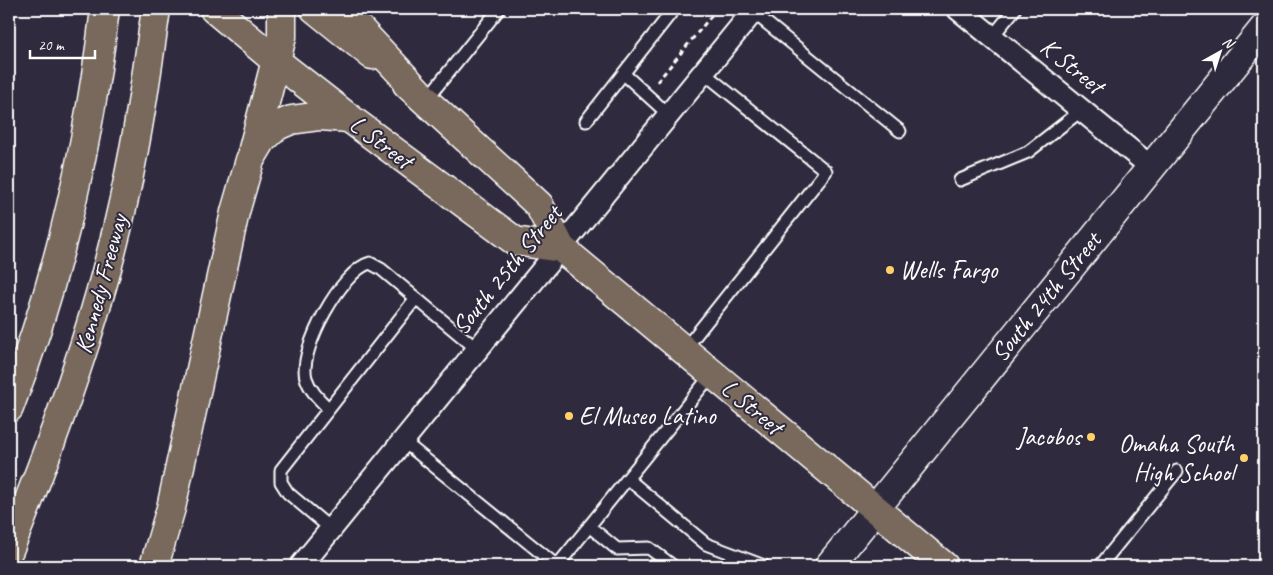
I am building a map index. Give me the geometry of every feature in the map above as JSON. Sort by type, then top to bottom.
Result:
[{"type":"main road","name":"Kennedy Freeway","points":[[9,408],[45,297],[76,184],[99,59],[105,9]]},
{"type":"main road","name":"Kennedy Freeway","points":[[9,550],[70,393],[92,321],[124,200],[139,126],[156,9]]},
{"type":"main road","points":[[154,566],[171,508],[235,212],[282,37],[282,9]]},
{"type":"main road","name":"L Street","points":[[315,9],[426,100],[539,206],[561,248],[944,566]]},
{"type":"main road","points":[[340,9],[426,100]]},
{"type":"main road","name":"L Street","points":[[221,15],[349,118],[515,241],[561,248]]},
{"type":"main road","name":"South 24th Street","points":[[828,566],[1264,28]]},
{"type":"main road","points":[[250,160],[267,135],[277,126],[291,120],[320,116],[349,118]]},
{"type":"street","name":"K Street","points":[[958,9],[1151,167]]},
{"type":"street","name":"South 25th Street","points":[[301,566],[754,10]]},
{"type":"lane","points":[[426,100],[499,9]]},
{"type":"lane","points":[[586,121],[674,9]]},
{"type":"lane","points":[[992,36],[1015,9]]},
{"type":"lane","points":[[754,10],[900,131]]},
{"type":"lane","points":[[684,350],[826,172],[704,72]]},
{"type":"lane","points":[[624,74],[669,115]]},
{"type":"lane","points":[[960,180],[1028,152],[1082,110]]},
{"type":"lane","points":[[329,409],[312,391],[306,378],[305,363],[321,317],[352,273],[360,265],[370,263],[381,269],[478,350]]},
{"type":"lane","points":[[331,529],[288,493],[281,482],[281,470],[416,298]]},
{"type":"lane","points":[[403,442],[557,566],[712,374]]},
{"type":"lane","points":[[1100,566],[1177,471]]},
{"type":"lane","points":[[628,479],[706,544],[764,566]]},
{"type":"lane","points":[[589,526],[618,549],[649,548],[673,566]]},
{"type":"path","points":[[657,82],[717,9]]},
{"type":"place","name":"Wells Fargo","points":[[890,270]]},
{"type":"place","name":"El Museo Latino","points":[[569,416]]},
{"type":"place","name":"Jacobos","points":[[1091,437]]},
{"type":"place","name":"Omaha South High School","points":[[1244,458]]}]
